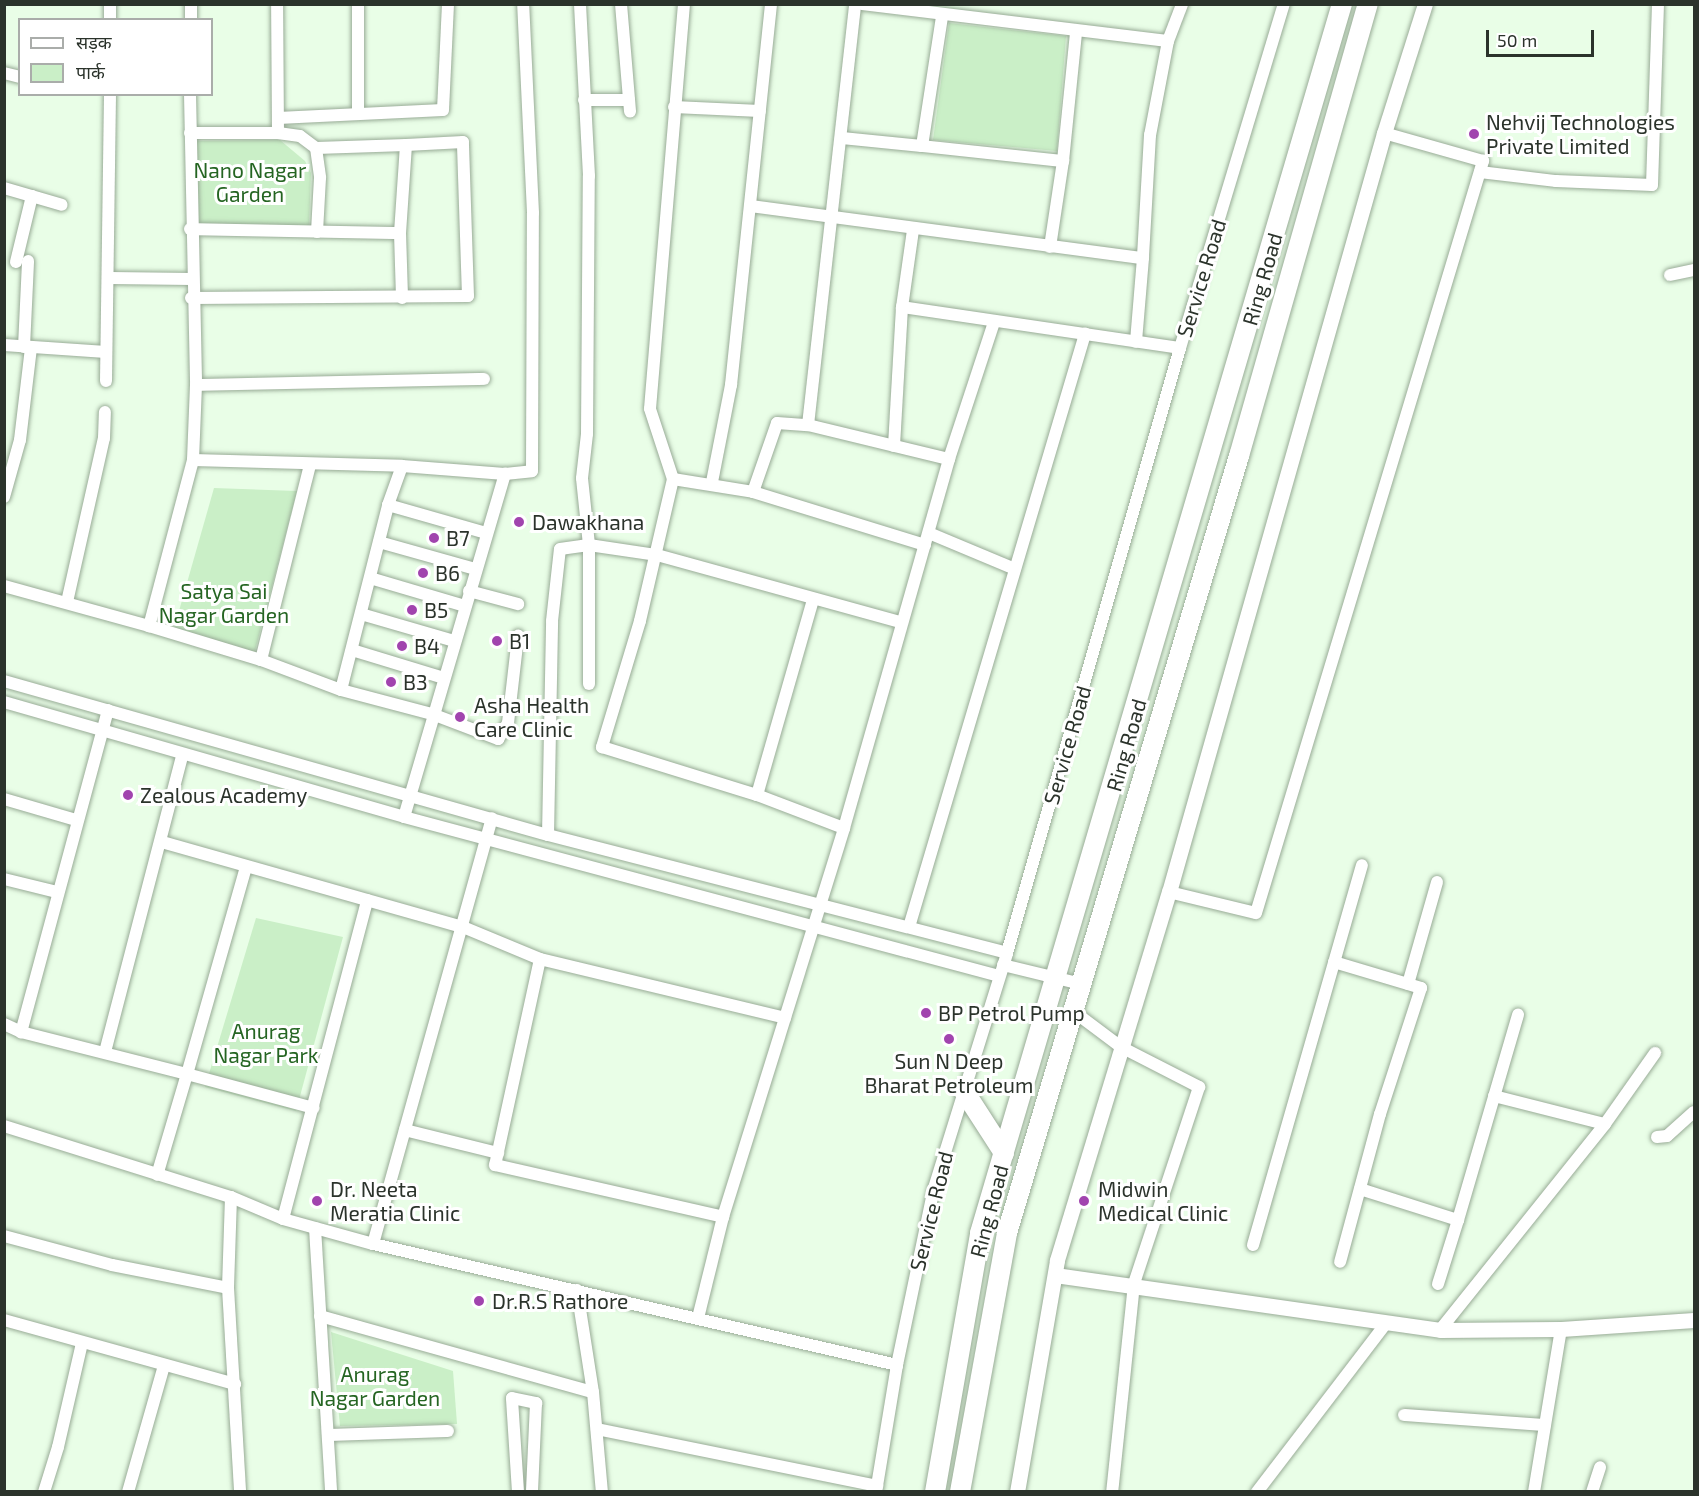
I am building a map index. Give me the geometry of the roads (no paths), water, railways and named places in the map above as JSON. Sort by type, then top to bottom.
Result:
[{"type":"main road","name":"Ring Road","points":[[935,1491],[980,1233],[1057,978],[1342,4]]},
{"type":"main road","name":"Ring Road","points":[[960,1491],[1007,1233],[1236,467],[1368,4]]},
{"type":"main road","points":[[964,1091],[1004,1153]]},
{"type":"street","points":[[277,4],[278,133]]},
{"type":"street","points":[[358,4],[358,114]]},
{"type":"street","points":[[278,118],[443,110],[448,4]]},
{"type":"street","points":[[193,460],[402,466],[504,474],[532,471],[533,213],[523,4]]},
{"type":"street","points":[[580,4],[589,176],[587,434],[582,478],[589,545],[589,684]]},
{"type":"street","points":[[584,100],[630,106],[621,4]]},
{"type":"street","points":[[684,4],[650,409],[673,478],[657,555],[602,747],[757,795],[844,828]]},
{"type":"street","points":[[712,482],[731,385],[771,4]]},
{"type":"street","points":[[808,425],[842,138],[855,4]]},
{"type":"street","points":[[862,4],[942,16],[1168,41]]},
{"type":"street","points":[[1136,342],[1150,135],[1168,41],[1182,4]]},
{"type":"street","name":"Service Road","points":[[876,1489],[897,1365],[934,1188],[1003,965],[1180,348],[1284,4]]},
{"type":"street","points":[[1017,1491],[1055,1275],[1169,892],[1384,133],[1425,4]]},
{"type":"street","points":[[1480,172],[1556,181],[1652,184],[1658,4]]},
{"type":"street","points":[[922,146],[942,16]]},
{"type":"street","points":[[1050,247],[1063,161],[1076,32]]},
{"type":"street","points":[[106,381],[110,278],[110,96]]},
{"type":"street","points":[[149,626],[193,460],[196,385],[191,298],[190,96]]},
{"type":"street","points":[[674,107],[760,111]]},
{"type":"street","points":[[190,133],[278,133],[300,136],[316,148],[464,142],[468,296],[191,298]]},
{"type":"street","points":[[1169,892],[1256,913],[1480,172],[1483,161],[1384,133]]},
{"type":"street","points":[[842,138],[1063,161]]},
{"type":"street","points":[[402,298],[400,233],[406,145]]},
{"type":"street","points":[[316,148],[320,178],[317,232]]},
{"type":"street","points":[[4,188],[62,205]]},
{"type":"street","points":[[4,497],[20,440],[27,347],[22,262],[32,196]]},
{"type":"street","points":[[751,206],[832,215],[913,230],[1143,258]]},
{"type":"street","points":[[190,229],[400,233]]},
{"type":"street","points":[[894,446],[902,307],[913,230]]},
{"type":"street","points":[[1670,275],[1695,270]]},
{"type":"street","points":[[110,278],[192,279]]},
{"type":"street","points":[[902,307],[1180,348]]},
{"type":"street","points":[[698,1318],[723,1217],[844,828],[900,622],[927,539],[949,459],[994,322]]},
{"type":"street","points":[[909,927],[1085,334]]},
{"type":"street","points":[[4,345],[106,352]]},
{"type":"street","points":[[196,385],[484,379]]},
{"type":"street","points":[[67,602],[102,447],[105,412]]},
{"type":"street","points":[[753,492],[777,423],[808,425],[949,459]]},
{"type":"street","points":[[261,660],[310,465]]},
{"type":"street","points":[[341,690],[388,505],[402,466]]},
{"type":"street","points":[[404,817],[432,714],[504,474]]},
{"type":"street","points":[[673,478],[712,482],[753,492],[927,539],[1015,569]]},
{"type":"street","points":[[388,505],[486,533]]},
{"type":"street","points":[[379,542],[475,569]]},
{"type":"street","points":[[548,835],[552,621],[560,549],[589,545],[657,555],[813,600],[900,622]]},
{"type":"street","points":[[370,578],[465,606]]},
{"type":"street","points":[[4,586],[67,602],[261,660],[341,690],[432,714],[498,739],[508,723],[518,636]]},
{"type":"street","points":[[469,591],[518,604]]},
{"type":"street","points":[[757,795],[813,600]]},
{"type":"street","points":[[361,614],[454,642]]},
{"type":"street","points":[[352,650],[444,678]]},
{"type":"street","points":[[4,681],[548,835],[820,907],[909,927],[1003,965]]},
{"type":"street","points":[[4,702],[182,756],[486,840],[814,926],[1003,965],[1081,984]]},
{"type":"street","points":[[21,1032],[76,820],[108,710]]},
{"type":"street","points":[[105,1052],[162,842],[182,756]]},
{"type":"street","points":[[4,798],[76,820]]},
{"type":"street","points":[[373,1244],[492,818]]},
{"type":"street","points":[[162,842],[463,927],[540,958],[785,1018]]},
{"type":"street","points":[[1253,1245],[1362,865]]},
{"type":"street","points":[[157,1175],[246,867]]},
{"type":"street","points":[[4,879],[57,892]]},
{"type":"street","points":[[1408,984],[1437,882]]},
{"type":"street","points":[[283,1219],[367,900]]},
{"type":"street","points":[[540,958],[495,1166],[723,1217]]},
{"type":"street","points":[[1334,962],[1421,988],[1340,1262]]},
{"type":"street","points":[[1073,1011],[1121,1047],[1199,1087],[1134,1284],[1112,1491]]},
{"type":"street","points":[[1438,1284],[1518,1015]]},
{"type":"street","points":[[4,1024],[21,1032],[314,1108]]},
{"type":"street","points":[[1440,1330],[1605,1124],[1655,1053]]},
{"type":"street","points":[[1494,1096],[1605,1124]]},
{"type":"street","points":[[1656,1137],[1667,1136],[1695,1112]]},
{"type":"street","points":[[4,1126],[231,1197],[283,1219],[373,1244],[897,1365]]},
{"type":"street","points":[[405,1130],[498,1154]]},
{"type":"street","points":[[1360,1189],[1458,1220]]},
{"type":"street","points":[[231,1197],[228,1288],[240,1491]]},
{"type":"street","points":[[315,1228],[331,1491]]},
{"type":"street","points":[[4,1236],[111,1265],[228,1288]]},
{"type":"street","points":[[1055,1275],[1134,1284],[1440,1330],[1561,1329],[1695,1320]]},
{"type":"street","points":[[577,1290],[593,1392],[602,1491]]},
{"type":"street","points":[[320,1316],[593,1392]]},
{"type":"street","points":[[4,1320],[235,1384]]},
{"type":"street","points":[[1257,1491],[1386,1323]]},
{"type":"street","points":[[1534,1491],[1561,1329]]},
{"type":"street","points":[[44,1491],[58,1448],[82,1343]]},
{"type":"street","points":[[128,1491],[164,1366]]},
{"type":"street","points":[[518,1491],[512,1398],[536,1403],[532,1491]]},
{"type":"street","points":[[1404,1415],[1545,1425]]},
{"type":"street","points":[[597,1429],[876,1489]]},
{"type":"street","points":[[328,1435],[448,1431]]},
{"type":"street","points":[[1592,1491],[1600,1467]]},
{"type":"place","name":"Nehvij Technologies Private Limited","points":[[1474,134]]},
{"type":"place","name":"Dawakhana","points":[[519,522]]},
{"type":"place","name":"B7","points":[[434,538]]},
{"type":"place","name":"B6","points":[[423,573]]},
{"type":"place","name":"B5","points":[[412,610]]},
{"type":"place","name":"B1","points":[[497,641]]},
{"type":"place","name":"B4","points":[[402,646]]},
{"type":"place","name":"B3","points":[[391,682]]},
{"type":"place","name":"Asha Health Care Clinic","points":[[460,717]]},
{"type":"place","name":"Zealous Academy","points":[[128,795]]},
{"type":"place","name":"BP Petrol Pump","points":[[926,1013]]},
{"type":"place","name":"Sun N Deep Bharat Petroleum","points":[[949,1039]]},
{"type":"place","name":"Dr. Neeta Meratia Clinic","points":[[317,1201]]},
{"type":"place","name":"Midwin Medical Clinic","points":[[1084,1201]]},
{"type":"place","name":"Dr.R.S Rathore","points":[[479,1301]]},
{"type":"park label","name":"Nano Nagar Garden","points":[[250,182]]},
{"type":"park label","name":"Satya Sai Nagar Garden","points":[[224,603]]},
{"type":"park label","name":"Anurag Nagar Park","points":[[266,1043]]},
{"type":"park label","name":"Anurag Nagar Garden","points":[[375,1386]]}]
